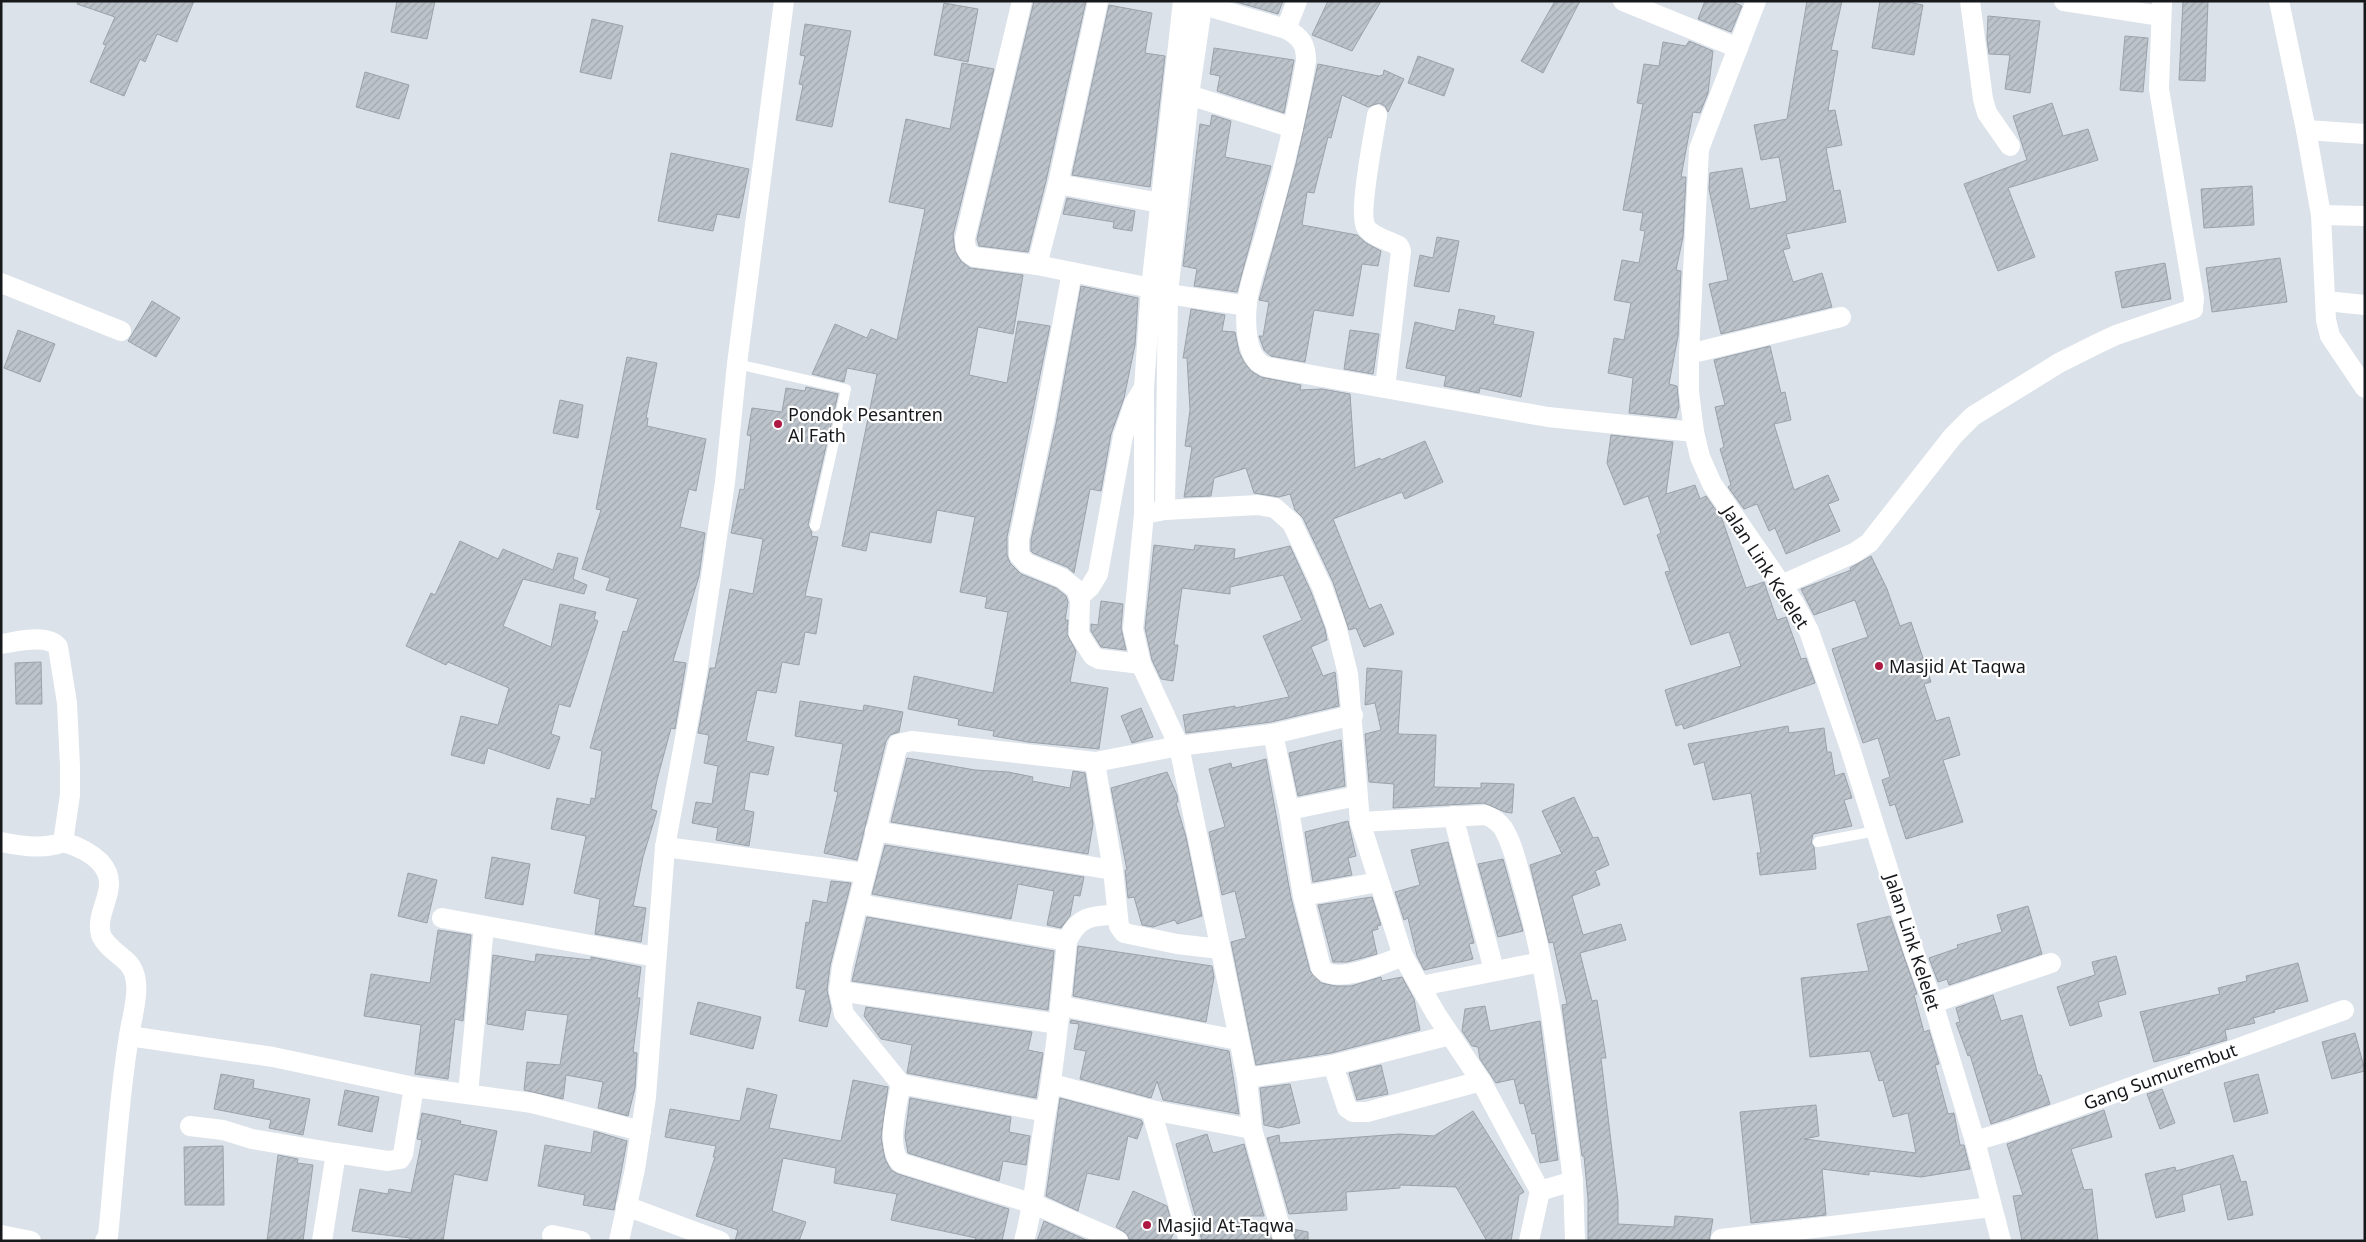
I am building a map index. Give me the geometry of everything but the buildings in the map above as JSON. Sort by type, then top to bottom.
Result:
[{"type":"street","points":[[619,1241],[646,1096],[665,847],[696,673],[726,482],[737,364],[784,1]]},
{"type":"street","points":[[1022,1],[993,115],[964,245],[968,253],[975,257],[1036,265],[1159,291],[1241,305],[1247,302]]},
{"type":"street","points":[[1036,265],[1058,184],[1098,1]]},
{"type":"street","points":[[1286,29],[1297,1]]},
{"type":"street","points":[[1623,1],[1738,48]]},
{"type":"street","name":"Jalan Link Kelelet","points":[[1756,1],[1699,149],[1689,354],[1689,392],[1694,432],[1700,457],[1712,484],[1781,585],[1809,631],[1831,690],[1915,955],[1933,1003],[1975,1140],[2001,1241]]},
{"type":"street","points":[[1970,1],[1983,99],[1987,113],[2010,146]]},
{"type":"street","points":[[1781,585],[1854,553],[1869,543],[1952,436],[1972,416],[2059,363],[2097,344],[2122,333],[2193,309],[2194,298],[2159,89],[2162,9],[2064,1]]},
{"type":"street","points":[[2278,1],[2306,130],[2321,215],[2326,320],[2330,336],[2364,386]]},
{"type":"street","points":[[1194,3],[1286,29],[1298,35],[1306,52],[1293,128],[1247,302],[1249,344],[1253,356],[1258,363],[1267,367],[1548,417],[1694,432]]},
{"type":"street","points":[[1165,510],[1159,291],[1160,203],[1172,175],[1189,95],[1194,3]]},
{"type":"street","points":[[1194,3],[1159,291],[1144,388],[1144,514],[1133,628],[1141,664],[1179,746],[1246,1078],[1252,1129],[1284,1241]]},
{"type":"street","points":[[1189,95],[1293,128]]},
{"type":"street","points":[[1377,115],[1364,220],[1367,229],[1399,246],[1401,251],[1385,388]]},
{"type":"street","points":[[2306,130],[2365,134]]},
{"type":"street","points":[[1058,184],[1160,203]]},
{"type":"street","points":[[2321,215],[2365,216]]},
{"type":"street","points":[[1072,272],[1019,550],[1023,561],[1062,578],[1076,589],[1080,596],[1080,634],[1093,656],[1100,659],[1141,664]]},
{"type":"street","points":[[1,283],[121,331]]},
{"type":"street","points":[[2326,301],[2365,305]]},
{"type":"street","points":[[1689,354],[1841,317]]},
{"type":"street","points":[[1080,596],[1098,574],[1123,436],[1134,404],[1144,388]]},
{"type":"street","points":[[1144,514],[1165,510],[1258,505],[1276,508],[1289,518],[1322,587],[1336,626],[1348,674],[1353,716],[1360,822],[1378,882],[1403,956],[1436,1014],[1481,1081],[1540,1191],[1529,1241]]},
{"type":"street","points":[[1,644],[44,640],[54,642],[60,652],[66,703],[70,766],[70,795],[63,842]]},
{"type":"street","points":[[1046,1112],[901,1084],[849,1022],[840,1003],[844,956],[859,904],[864,873],[897,746],[902,742],[1095,762],[1179,746],[1273,734],[1353,716]]},
{"type":"street","points":[[1273,734],[1290,810],[1304,896],[1319,964],[1326,972],[1340,975],[1403,956]]},
{"type":"street","points":[[1095,762],[1113,870],[1116,915],[1119,926],[1124,933],[1177,944],[1220,949]]},
{"type":"street","points":[[1290,810],[1357,796]]},
{"type":"street","points":[[1360,822],[1485,815],[1496,820],[1504,830],[1514,855],[1529,908],[1554,1030],[1574,1181],[1575,1241]]},
{"type":"street","points":[[1453,816],[1494,970]]},
{"type":"street","points":[[875,831],[1113,870]]},
{"type":"street","points":[[1,842],[39,847],[53,846],[63,842],[85,850],[96,858],[108,874],[109,885],[101,922],[101,933],[104,941],[129,963],[137,980],[119,1107],[117,1155],[108,1236],[105,1241]]},
{"type":"street","points":[[665,847],[864,873]]},
{"type":"street","points":[[1304,896],[1378,882]]},
{"type":"street","points":[[859,904],[1067,941]]},
{"type":"street","points":[[1024,1241],[1034,1204],[1046,1112],[1052,1084],[1067,941],[1073,929],[1080,921],[1088,918],[1116,915]]},
{"type":"street","points":[[442,918],[656,958]]},
{"type":"street","points":[[468,1093],[484,926]]},
{"type":"street","points":[[1420,986],[1540,962]]},
{"type":"street","points":[[1933,1003],[2051,963]]},
{"type":"street","points":[[840,991],[1059,1015],[1238,1040]]},
{"type":"street","name":"Gang Sumurembut","points":[[1975,1140],[2015,1129],[2344,1010]]},
{"type":"street","points":[[1246,1078],[1333,1065],[1450,1035]]},
{"type":"street","points":[[129,1036],[273,1057],[414,1087],[532,1103],[641,1131]]},
{"type":"street","points":[[1333,1065],[1348,1108],[1357,1113],[1380,1109],[1481,1081]]},
{"type":"street","points":[[901,1084],[895,1116],[892,1149],[897,1160],[905,1166],[1034,1204],[1118,1241]]},
{"type":"street","points":[[1052,1084],[1151,1110],[1252,1129]]},
{"type":"street","points":[[190,1126],[223,1130],[252,1139],[336,1153],[388,1161],[400,1159],[403,1154],[414,1087]]},
{"type":"street","points":[[1151,1110],[1189,1241]]},
{"type":"street","points":[[322,1241],[336,1153]]},
{"type":"street","points":[[1540,1191],[1574,1181]]},
{"type":"street","points":[[626,1206],[720,1241]]},
{"type":"street","points":[[1721,1239],[1992,1207]]},
{"type":"street","points":[[1,1235],[31,1241]]},
{"type":"street","points":[[552,1235],[581,1241]]},
{"type":"lane","points":[[737,364],[846,388],[815,526]]},
{"type":"lane","points":[[1818,842],[1876,831]]},
{"type":"place","name":"Pondok Pesantren Al Fath","points":[[778,424]]},
{"type":"place","name":"Masjid At Taqwa","points":[[1879,666]]},
{"type":"place","name":"Masjid At-Taqwa","points":[[1147,1225]]}]
